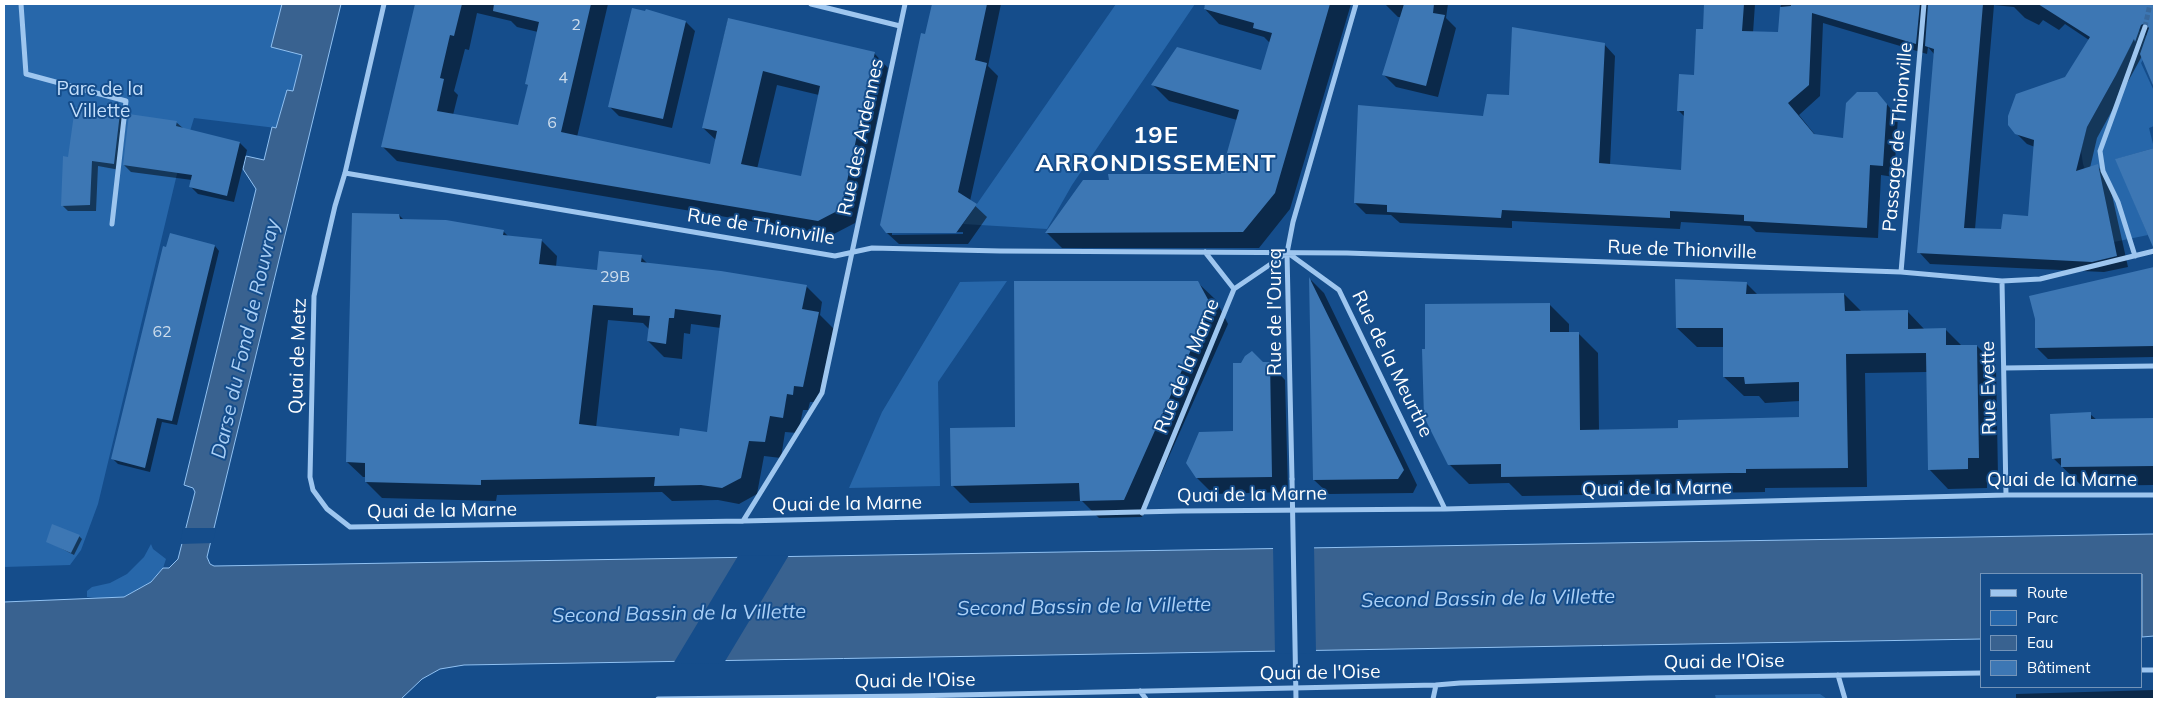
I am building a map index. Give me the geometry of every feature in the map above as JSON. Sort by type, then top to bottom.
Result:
[{"type":"street","points":[[21,4],[26,74],[126,101],[112,224]]},
{"type":"street","name":"Quai de Metz","points":[[350,527],[328,509],[312,490],[310,477],[314,296],[384,4]]},
{"type":"street","points":[[811,4],[900,26]]},
{"type":"street","name":"Rue des Ardennes","points":[[744,521],[822,393],[905,4]]},
{"type":"street","name":"Rue de l'Ourcq","points":[[1296,699],[1287,253],[1293,222],[1356,4]]},
{"type":"street","name":"Passage de Thionville","points":[[1901,272],[1924,4]]},
{"type":"street","points":[[2135,256],[2118,202],[2103,171],[2100,151],[2145,27]]},
{"type":"street","name":"Rue de Thionville","points":[[345,173],[835,256],[872,248],[1000,251],[1357,253],[1901,272],[2002,281],[2040,279],[2154,251]]},
{"type":"street","points":[[1205,252],[1234,289]]},
{"type":"street","name":"Rue de la Marne","points":[[1142,513],[1234,289],[1287,253]]},
{"type":"street","name":"Rue de la Meurthe","points":[[1287,253],[1339,290],[1445,509]]},
{"type":"street","name":"Rue Evette","points":[[2002,281],[2006,495]]},
{"type":"street","points":[[2004,368],[2154,366]]},
{"type":"street","name":"Quai de la Marne","points":[[350,527],[1445,509],[2006,495],[2154,495]]},
{"type":"street","name":"Quai de l'Oise","points":[[658,699],[910,698],[1436,685],[1460,682],[1980,673]]},
{"type":"street","points":[[1838,675],[1845,699]]},
{"type":"street","points":[[1433,699],[1436,685]]},
{"type":"street","points":[[1140,691],[1146,699]]},
{"type":"green space","name":"Parc de la Villette","points":[[4,4],[282,4],[271,47],[302,54],[293,91],[287,91],[276,128],[194,118],[177,174],[98,504],[81,550],[70,565],[4,567]]},
{"type":"green space","points":[[1116,4],[1195,4],[1072,185],[1047,229],[963,224]]},
{"type":"green space","points":[[2138,29],[2154,42],[2141,63],[2154,91],[2154,126],[2149,128],[2154,148],[2116,159],[2148,235],[2114,242],[2109,219],[2089,180],[2083,164],[2081,150],[2087,127],[2116,75]]},
{"type":"green space","points":[[1007,281],[938,382],[940,486],[849,488],[882,412],[960,282]]},
{"type":"green space","points":[[151,544],[153,549],[166,559],[163,568],[151,582],[124,597],[110,599],[87,597],[87,591],[92,587],[110,583],[127,574],[144,557]]},
{"type":"green space","points":[[1820,694],[1827,699],[1716,699],[1715,695]]},
{"type":"water","points":[[282,4],[341,4],[207,557],[210,564],[214,566],[2154,534],[2154,636],[2143,637],[2143,573],[1980,573],[1980,639],[464,665],[440,669],[422,679],[401,699],[4,699],[4,602],[124,597],[151,582],[163,568],[169,568],[178,559],[195,492],[193,488],[184,485],[256,189],[243,169],[246,156],[264,160],[272,127],[276,128],[287,90],[293,91],[302,55],[271,47]]},
{"type":"pier","points":[[183,528],[216,528],[213,543],[180,544]]},
{"type":"pier","points":[[1273,546],[1314,546],[1316,653],[1275,654]]},
{"type":"pier","points":[[789,555],[724,663],[673,664],[738,556]]},
{"type":"building","points":[[415,4],[462,4],[454,36],[450,35],[440,78],[444,79],[437,111],[518,125],[528,85],[525,84],[539,22],[493,11],[494,4],[591,4],[561,132],[710,164],[717,131],[702,128],[728,18],[875,52],[841,209],[818,221],[381,147]],"holes":[[[763,71],[820,86],[801,176],[741,164]]]},
{"type":"building","points":[[932,4],[987,4],[975,60],[987,63],[958,192],[977,204],[956,233],[886,233],[880,225],[921,33],[925,34]]},
{"type":"building","points":[[1205,4],[1330,4],[1275,193],[1243,232],[1045,233],[1083,180],[1109,180],[1108,174],[1221,174],[1239,110],[1151,85],[1177,47],[1261,70],[1272,33],[1253,28],[1254,23],[1204,9]]},
{"type":"building","points":[[1404,4],[1434,4],[1433,13],[1445,15],[1426,86],[1382,75]]},
{"type":"building","points":[[1704,4],[1744,4],[1742,31],[1778,32],[1780,7],[1791,6],[1791,4],[1920,4],[1916,44],[1812,13],[1809,85],[1788,103],[1814,134],[1843,138],[1846,103],[1857,92],[1877,92],[1887,104],[1883,166],[1870,165],[1867,228],[1744,221],[1744,215],[1670,211],[1670,218],[1502,210],[1501,218],[1387,212],[1387,205],[1354,203],[1358,105],[1483,116],[1487,94],[1509,95],[1512,27],[1605,43],[1599,163],[1681,170],[1684,111],[1677,111],[1679,74],[1694,75],[1696,29],[1703,29]]},
{"type":"building","points":[[1928,4],[1983,4],[1964,228],[2001,229],[2003,214],[2028,216],[2034,140],[2015,134],[2008,125],[2008,116],[2016,94],[2065,77],[2090,37],[2038,4],[2154,4],[2154,88],[2140,54],[2149,28],[2145,23],[2141,25],[2135,42],[2134,39],[2087,127],[2076,171],[2098,164],[2117,256],[2092,262],[1917,253],[1934,49],[1925,46]]},
{"type":"building","points":[[632,8],[645,11],[646,9],[686,21],[663,119],[608,107]]},
{"type":"building","points":[[75,107],[120,113],[114,164],[92,161],[90,205],[61,206],[63,156],[68,157]]},
{"type":"building","points":[[129,114],[177,121],[176,126],[240,142],[227,196],[189,187],[192,175],[123,165]]},
{"type":"building","points":[[2154,148],[2154,247],[2153,247],[2115,159]]},
{"type":"building","points":[[352,213],[399,214],[400,219],[446,220],[504,230],[503,235],[542,239],[539,264],[597,270],[599,251],[642,255],[641,262],[721,271],[807,285],[802,309],[819,312],[803,387],[794,386],[793,395],[787,394],[783,418],[770,416],[765,442],[749,441],[741,478],[722,488],[701,485],[654,486],[655,477],[481,480],[481,485],[365,482],[365,463],[346,462]],"holes":[[[593,305],[633,308],[633,315],[650,316],[647,341],[666,344],[669,318],[674,318],[675,309],[721,315],[707,432],[680,428],[679,436],[579,424]]]},
{"type":"building","points":[[170,233],[215,245],[172,421],[157,418],[145,468],[111,459],[163,246],[166,247]]},
{"type":"building","points":[[2154,267],[2154,346],[2035,348],[2035,319],[2029,296]]},
{"type":"building","points":[[1309,277],[1404,470],[1398,479],[1313,480]]},
{"type":"building","points":[[1675,279],[1747,282],[1746,294],[1844,293],[1845,311],[1908,310],[1908,329],[1946,328],[1946,345],[1977,345],[1979,458],[1968,458],[1968,469],[1928,470],[1926,353],[1846,354],[1848,468],[1746,469],[1746,473],[1501,477],[1501,464],[1448,465],[1424,417],[1422,349],[1425,349],[1425,304],[1550,303],[1550,332],[1579,332],[1580,430],[1678,428],[1678,420],[1799,417],[1799,382],[1745,384],[1744,377],[1723,377],[1723,328],[1676,328]]},
{"type":"building","points":[[1014,281],[1198,281],[1211,305],[1124,500],[1080,501],[1079,483],[951,486],[950,428],[1015,427]]},
{"type":"building","points":[[1252,351],[1263,362],[1270,362],[1272,477],[1196,478],[1186,463],[1199,432],[1233,431],[1233,363],[1241,363],[1245,356]]},
{"type":"building","points":[[2091,412],[2091,419],[2154,418],[2154,466],[2061,467],[2061,458],[2052,459],[2050,414]]},
{"type":"building","points":[[52,524],[80,535],[71,553],[46,542]]},
{"type":"tunnel","points":[[2145,27],[2150,4]]},
{"type":"district","name":"19E ARRONDISSEMENT","points":[[1156,150]]},
{"type":"water label","name":"Darse du Fond de Rouvray","points":[[246,339]]},
{"type":"water label","name":"Second Bassin de la Villette","points":[[1488,599]]},
{"type":"water label","name":"Second Bassin de la Villette","points":[[1084,607]]},
{"type":"water label","name":"Second Bassin de la Villette","points":[[679,614]]}]
